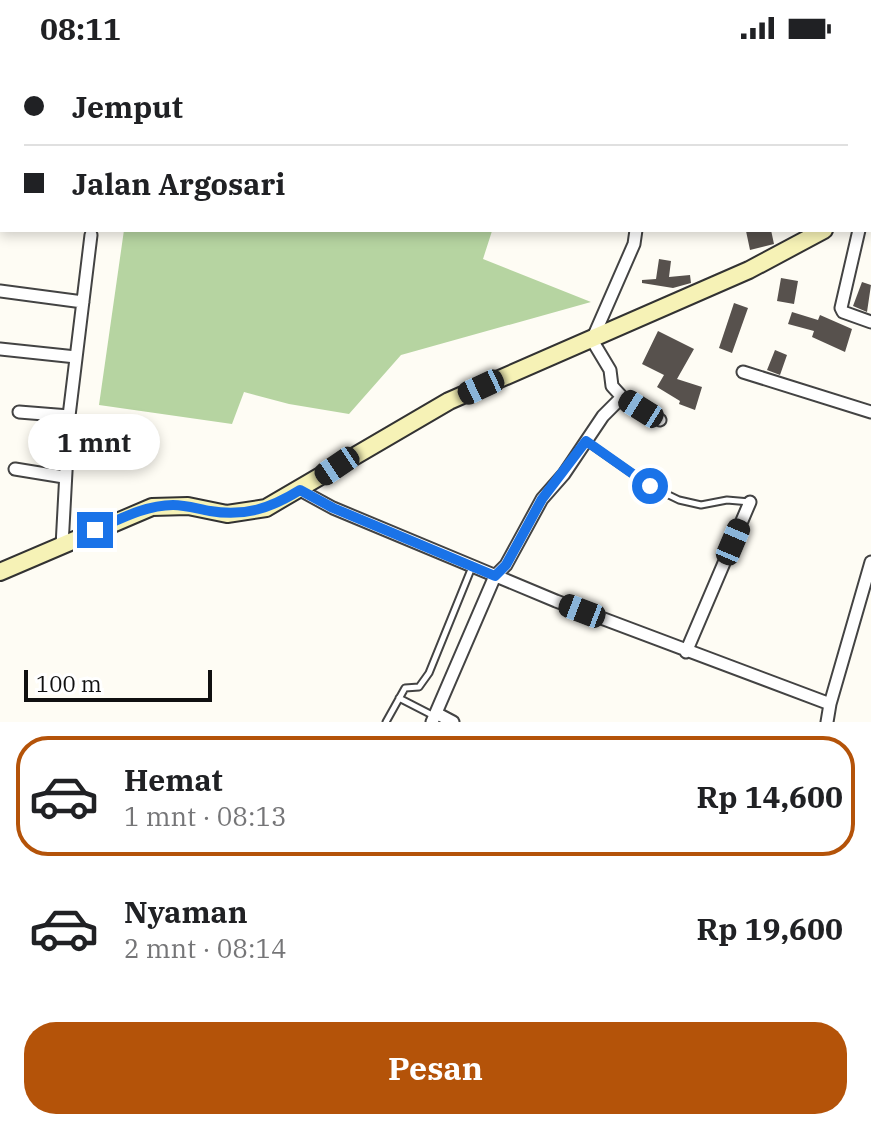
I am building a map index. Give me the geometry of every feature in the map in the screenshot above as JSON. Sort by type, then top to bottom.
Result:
[{"type":"street","points":[[592,340],[634,244],[636,232]]},
{"type":"street","points":[[0,572],[152,507],[171,505],[227,514],[266,508],[449,401],[749,270],[820,232]]},
{"type":"street","points":[[858,232],[840,305],[843,312],[871,322]]},
{"type":"street","points":[[62,546],[69,416],[91,235]]},
{"type":"street","points":[[0,291],[83,302]]},
{"type":"street","points":[[592,340],[610,370],[612,386],[622,397],[660,420]]},
{"type":"street","points":[[0,349],[76,357]]},
{"type":"street","points":[[743,372],[871,412]]},
{"type":"street","points":[[453,722],[434,717],[495,576],[506,565],[542,499],[603,416],[622,397]]},
{"type":"street","points":[[19,412],[69,416]]},
{"type":"street","points":[[15,469],[64,477]]},
{"type":"street","points":[[300,490],[333,508],[495,576],[686,652],[830,704]]},
{"type":"street","points":[[686,652],[750,502]]},
{"type":"street","points":[[827,722],[871,562]]},
{"type":"lane","points":[[586,441],[650,486],[679,500],[701,505],[727,500],[750,502]]},
{"type":"lane","points":[[386,722],[409,686],[419,687],[429,673],[472,566]]},
{"type":"lane","points":[[399,698],[434,717]]},
{"type":"green space","points":[[124,232],[492,232],[483,259],[591,302],[401,355],[349,414],[289,404],[244,392],[232,424],[99,405]]},
{"type":"building","points":[[746,232],[771,232],[774,244],[750,250]]},
{"type":"building","points":[[659,259],[671,261],[669,277],[690,275],[691,283],[673,288],[642,283],[642,280],[656,279]]},
{"type":"building","points":[[781,278],[798,281],[794,304],[777,301]]},
{"type":"building","points":[[862,282],[871,285],[867,312],[853,306]]},
{"type":"building","points":[[734,303],[748,308],[732,353],[719,348]]},
{"type":"building","points":[[792,312],[818,320],[820,315],[852,329],[845,352],[812,337],[814,331],[788,324]]},
{"type":"building","points":[[658,331],[694,349],[677,379],[702,387],[695,410],[679,404],[680,401],[657,387],[664,375],[642,364]]},
{"type":"building","points":[[775,350],[787,355],[780,375],[767,370]]},
{"type":"route","points":[[95,530],[152,507],[188,506],[227,514],[246,513],[281,502],[300,490],[333,508],[495,576],[506,565],[542,499],[564,474],[586,441],[650,486]]}]
